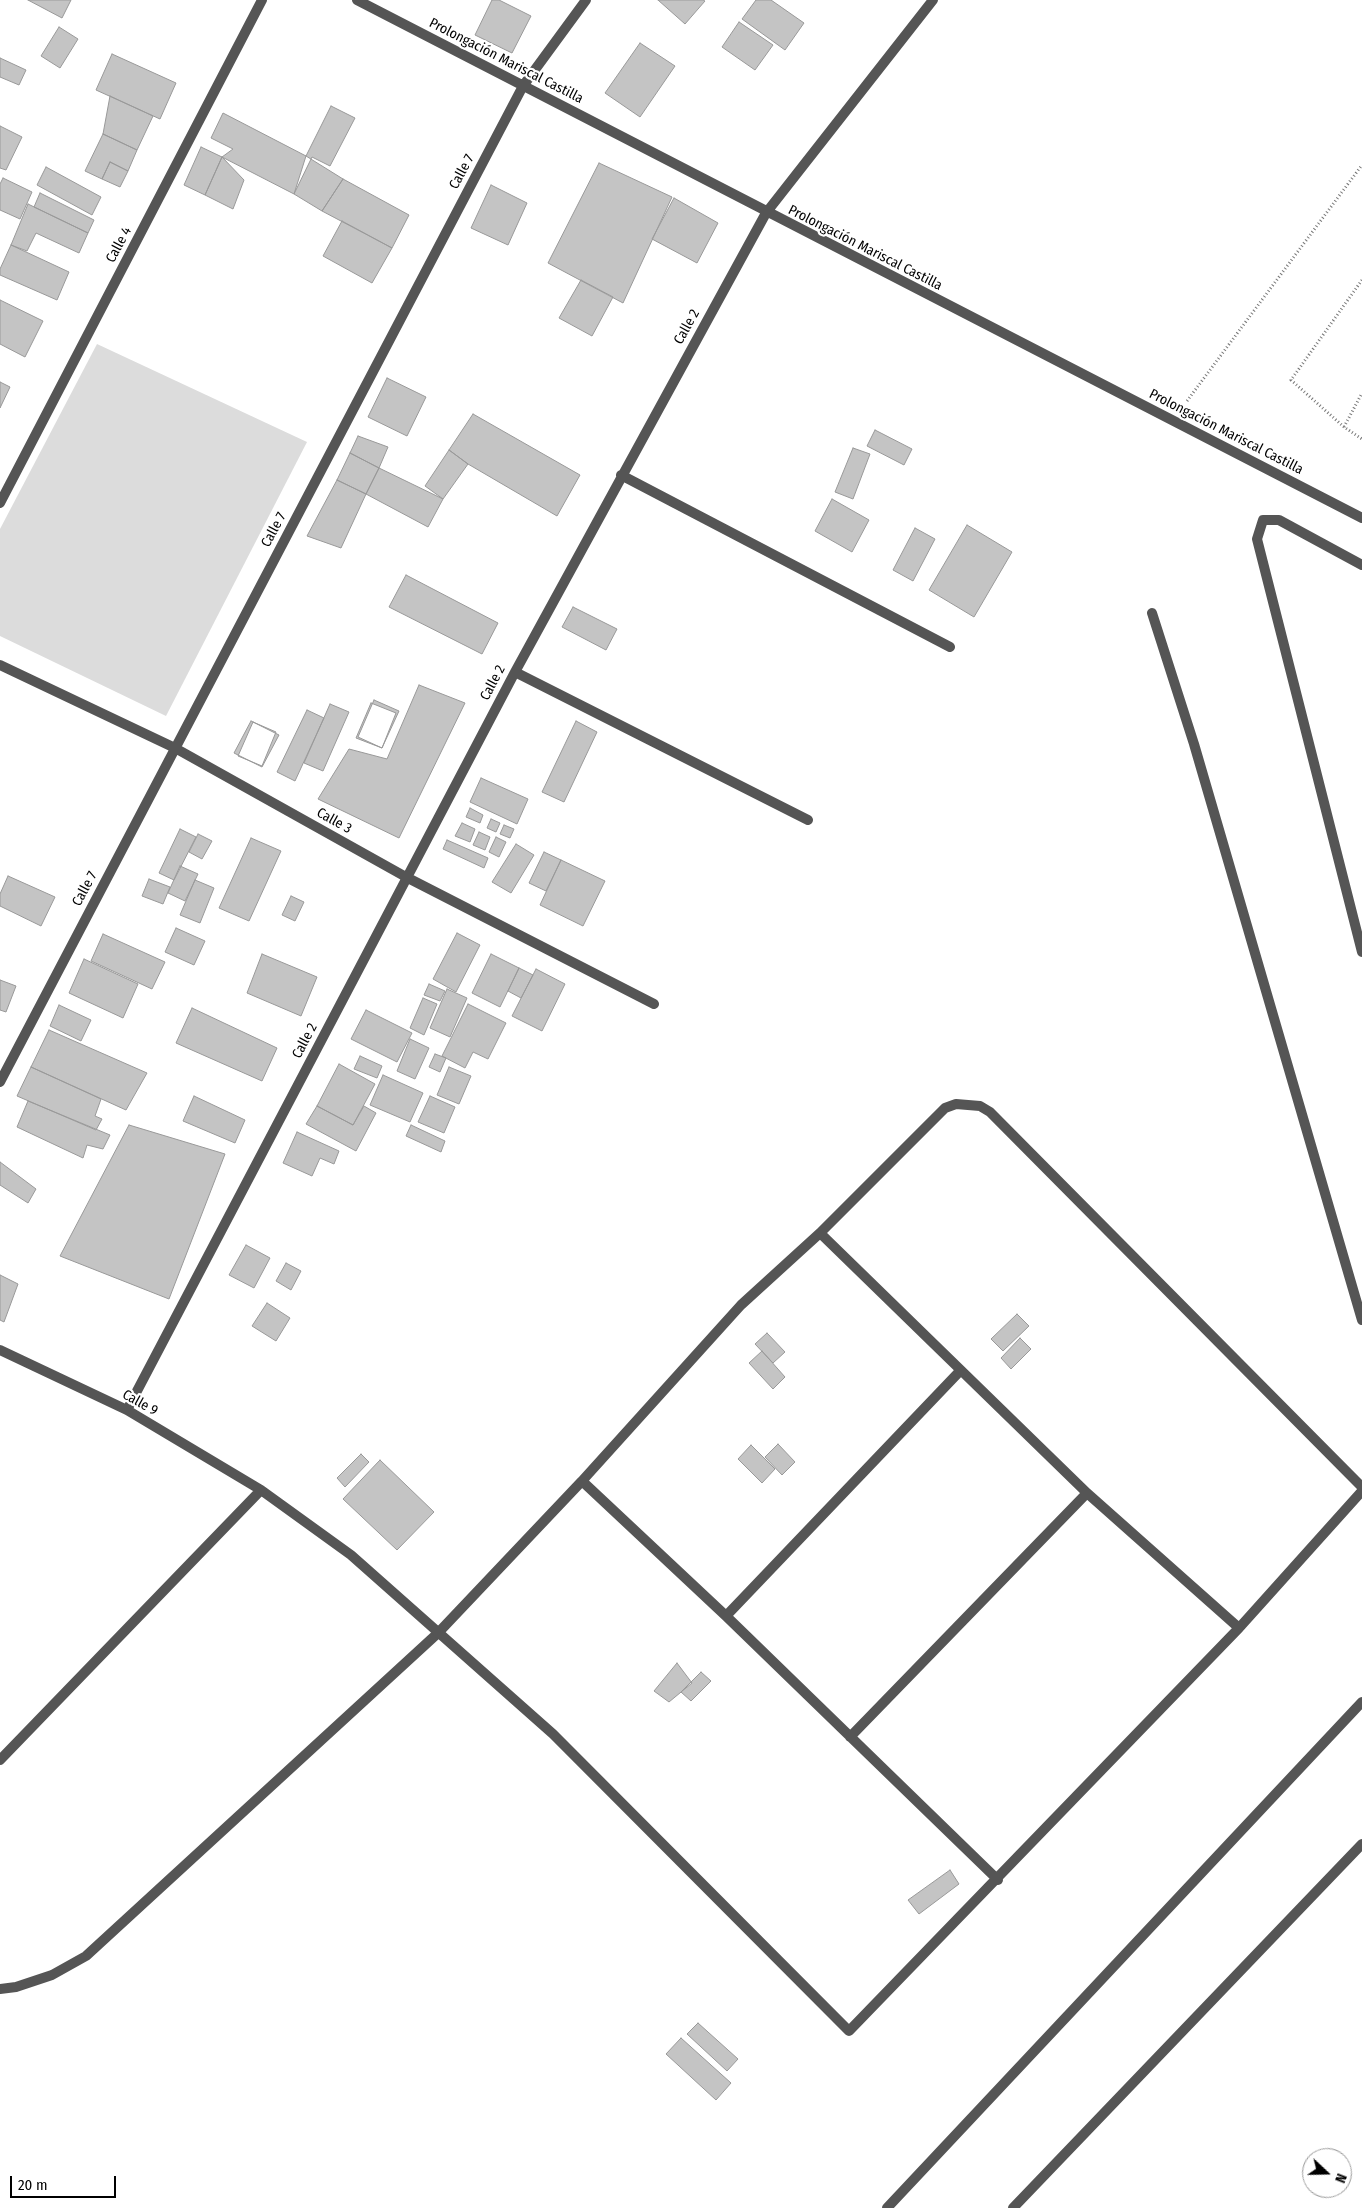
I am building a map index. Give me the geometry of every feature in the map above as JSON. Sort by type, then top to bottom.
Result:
[{"type":"street","name":"Calle 4","points":[[0,503],[262,0]]},
{"type":"street","name":"Prolongación Mariscal Castilla","points":[[357,0],[1362,518]]},
{"type":"street","name":"Calle 7","points":[[0,1082],[523,86],[586,0]]},
{"type":"street","name":"Calle 2","points":[[127,1410],[514,672],[766,212],[933,0]]},
{"type":"street","points":[[622,475],[950,648]]},
{"type":"street","points":[[1362,565],[1279,520],[1263,520],[1258,539],[1362,952]]},
{"type":"street","points":[[1152,613],[1194,744],[1362,1320]]},
{"type":"street","name":"Calle 3","points":[[0,665],[175,748],[406,877],[654,1004]]},
{"type":"street","points":[[514,672],[808,820]]},
{"type":"street","points":[[0,1989],[16,1987],[52,1974],[86,1956],[438,1632],[582,1481],[741,1305],[820,1232],[945,1108],[967,1104],[980,1106],[990,1112],[1362,1487]]},
{"type":"street","points":[[820,1232],[960,1371],[1087,1493],[1239,1628]]},
{"type":"street","name":"Calle 9","points":[[0,1350],[127,1410],[261,1490],[351,1555],[553,1734],[849,2031],[998,1880]]},
{"type":"street","points":[[726,1616],[960,1371]]},
{"type":"street","points":[[582,1481],[726,1616],[998,1880],[1239,1628],[1362,1491]]},
{"type":"street","points":[[0,1760],[261,1490]]},
{"type":"street","points":[[850,1737],[1087,1493]]},
{"type":"street","points":[[887,2208],[1362,1702]]},
{"type":"street","points":[[1013,2208],[1362,1844]]},
{"type":"path","points":[[1173,420],[1362,165]]},
{"type":"path","points":[[1362,280],[1291,380],[1344,427],[1362,439]]},
{"type":"path","points":[[1344,427],[1362,393]]},
{"type":"shaded area","points":[[97,344],[307,442],[166,716],[0,636],[0,529]]},
{"type":"building","points":[[28,0],[71,0],[62,18]]},
{"type":"building","points":[[492,0],[499,0],[531,16],[512,53],[475,35]]},
{"type":"building","points":[[658,0],[703,0],[705,1],[685,24]]},
{"type":"building","points":[[756,0],[771,0],[804,23],[785,50],[742,19]]},
{"type":"building","points":[[739,22],[773,45],[755,70],[722,47]]},
{"type":"building","points":[[59,27],[78,39],[60,68],[41,56]]},
{"type":"building","points":[[640,43],[675,66],[640,117],[605,93]]},
{"type":"building","points":[[112,54],[176,83],[160,119],[96,90]]},
{"type":"building","points":[[0,58],[26,70],[19,85],[0,77]]},
{"type":"building","points":[[110,96],[153,116],[137,150],[103,134]]},
{"type":"building","points":[[331,106],[355,118],[330,166],[312,157],[294,194],[222,157],[233,149],[211,138],[223,113],[306,156]]},
{"type":"building","points":[[0,126],[22,137],[6,170],[0,168]]},
{"type":"building","points":[[103,134],[137,150],[128,171],[110,162],[102,179],[85,171]]},
{"type":"building","points":[[201,147],[222,157],[205,195],[184,185]]},
{"type":"building","points":[[306,156],[343,179],[322,211],[294,194]]},
{"type":"building","points":[[222,157],[244,180],[233,209],[205,195]]},
{"type":"building","points":[[110,162],[128,171],[120,187],[102,179]]},
{"type":"building","points":[[599,163],[672,197],[623,303],[548,263]]},
{"type":"building","points":[[46,167],[101,197],[92,215],[37,185]]},
{"type":"building","points":[[3,178],[32,192],[20,219],[0,210],[0,184]]},
{"type":"building","points":[[343,179],[409,215],[392,248],[322,211]]},
{"type":"building","points":[[491,185],[527,203],[508,245],[471,228]]},
{"type":"building","points":[[40,193],[94,220],[88,233],[34,207]]},
{"type":"building","points":[[674,198],[718,223],[697,263],[652,239]]},
{"type":"building","points":[[28,204],[88,233],[79,253],[36,233],[27,251],[11,245]]},
{"type":"building","points":[[342,221],[392,248],[372,283],[323,256]]},
{"type":"building","points":[[11,245],[69,272],[57,300],[0,275],[0,269]]},
{"type":"building","points":[[581,280],[613,297],[592,336],[559,318]]},
{"type":"building","points":[[0,300],[43,321],[25,357],[0,344]]},
{"type":"building","points":[[387,378],[426,397],[407,436],[368,417]]},
{"type":"building","points":[[0,382],[10,387],[0,408]]},
{"type":"building","points":[[473,414],[580,475],[557,516],[468,464],[449,450]]},
{"type":"building","points":[[875,430],[912,449],[904,465],[867,446]]},
{"type":"building","points":[[358,436],[388,447],[379,468],[350,453]]},
{"type":"building","points":[[853,448],[870,454],[853,499],[835,492]]},
{"type":"building","points":[[449,450],[468,464],[443,499],[425,486]]},
{"type":"building","points":[[350,453],[379,468],[366,494],[337,480]]},
{"type":"building","points":[[379,468],[443,499],[428,527],[366,494]]},
{"type":"building","points":[[337,480],[366,494],[341,548],[307,536]]},
{"type":"building","points":[[832,499],[869,520],[852,552],[815,531]]},
{"type":"building","points":[[967,525],[1012,552],[974,617],[929,590]]},
{"type":"building","points":[[915,528],[935,539],[913,581],[893,570]]},
{"type":"building","points":[[406,575],[498,623],[482,654],[389,607]]},
{"type":"building","points":[[573,607],[617,629],[606,650],[562,627]]},
{"type":"building","points":[[419,685],[465,703],[399,838],[318,799],[349,749],[387,759]]},
{"type":"building","points":[[374,700],[399,711],[382,748],[358,737]]},
{"type":"building","points":[[371,703],[396,713],[382,748],[356,738]]},
{"type":"building","points":[[330,704],[349,712],[323,771],[304,763]]},
{"type":"building","points":[[307,710],[324,718],[295,781],[277,772]]},
{"type":"building","points":[[251,721],[279,735],[262,767],[234,753]]},
{"type":"building","points":[[576,721],[597,732],[564,802],[542,792]]},
{"type":"building","points":[[253,722],[276,732],[262,766],[238,756]]},
{"type":"building","points":[[481,778],[528,799],[517,824],[470,802]]},
{"type":"building","points":[[470,808],[483,815],[480,823],[466,817]]},
{"type":"building","points":[[491,819],[500,823],[496,832],[487,828]]},
{"type":"building","points":[[462,823],[475,829],[470,842],[455,836]]},
{"type":"building","points":[[504,825],[514,829],[510,838],[500,834]]},
{"type":"building","points":[[180,829],[196,837],[174,880],[159,873]]},
{"type":"building","points":[[479,832],[490,837],[485,850],[473,845]]},
{"type":"building","points":[[198,834],[212,841],[202,859],[189,852]]},
{"type":"building","points":[[496,837],[506,842],[499,857],[489,852]]},
{"type":"building","points":[[251,838],[281,851],[249,921],[219,908]]},
{"type":"building","points":[[447,840],[488,858],[484,868],[443,849]]},
{"type":"building","points":[[516,844],[534,855],[511,893],[492,882]]},
{"type":"building","points":[[544,852],[561,860],[546,891],[529,883]]},
{"type":"building","points":[[561,860],[605,881],[583,926],[540,905]]},
{"type":"building","points":[[180,866],[198,874],[185,901],[168,893]]},
{"type":"building","points":[[8,876],[55,897],[41,926],[0,906],[0,894]]},
{"type":"building","points":[[149,879],[170,887],[163,904],[142,896]]},
{"type":"building","points":[[195,880],[214,888],[200,923],[180,915]]},
{"type":"building","points":[[291,896],[304,902],[295,921],[282,915]]},
{"type":"building","points":[[176,928],[205,941],[194,965],[165,952]]},
{"type":"building","points":[[457,933],[480,945],[456,992],[433,979]]},
{"type":"building","points":[[103,934],[165,962],[152,989],[91,961]]},
{"type":"building","points":[[262,954],[317,977],[301,1016],[247,993]]},
{"type":"building","points":[[491,954],[519,968],[500,1007],[472,993]]},
{"type":"building","points":[[84,959],[138,984],[123,1018],[69,993]]},
{"type":"building","points":[[519,968],[533,975],[521,998],[508,991]]},
{"type":"building","points":[[536,969],[565,984],[542,1031],[512,1016]]},
{"type":"building","points":[[0,980],[16,986],[6,1012],[0,1010]]},
{"type":"building","points":[[429,984],[445,991],[440,1001],[424,995]]},
{"type":"building","points":[[447,989],[467,998],[450,1037],[430,1028]]},
{"type":"building","points":[[423,998],[437,1004],[424,1035],[410,1028]]},
{"type":"building","points":[[468,1004],[506,1023],[488,1059],[473,1052],[465,1068],[442,1056]]},
{"type":"building","points":[[59,1005],[91,1020],[81,1041],[50,1026]]},
{"type":"building","points":[[192,1008],[277,1048],[262,1081],[176,1043]]},
{"type":"building","points":[[366,1010],[412,1033],[397,1062],[351,1039]]},
{"type":"building","points":[[49,1030],[147,1073],[126,1110],[31,1067]]},
{"type":"building","points":[[410,1039],[429,1048],[415,1079],[397,1071]]},
{"type":"building","points":[[435,1054],[446,1058],[440,1072],[429,1067]]},
{"type":"building","points":[[360,1056],[382,1066],[377,1078],[354,1069]]},
{"type":"building","points":[[339,1064],[375,1084],[353,1125],[317,1106]]},
{"type":"building","points":[[31,1067],[101,1099],[95,1116],[102,1119],[96,1130],[17,1096]]},
{"type":"building","points":[[449,1067],[471,1076],[459,1104],[437,1095]]},
{"type":"building","points":[[383,1075],[423,1093],[410,1122],[370,1105]]},
{"type":"building","points":[[194,1096],[245,1120],[235,1143],[183,1121]]},
{"type":"building","points":[[430,1096],[455,1107],[444,1133],[418,1122]]},
{"type":"building","points":[[28,1101],[110,1135],[103,1149],[87,1145],[83,1158],[17,1127]]},
{"type":"building","points":[[317,1106],[353,1125],[364,1106],[376,1113],[356,1151],[306,1124]]},
{"type":"building","points":[[129,1125],[225,1154],[169,1299],[60,1256]]},
{"type":"building","points":[[411,1125],[445,1141],[441,1152],[406,1136]]},
{"type":"building","points":[[297,1132],[339,1151],[334,1164],[320,1158],[312,1176],[283,1163]]},
{"type":"building","points":[[0,1162],[36,1189],[28,1203],[0,1185]]},
{"type":"building","points":[[246,1245],[270,1258],[254,1288],[229,1275]]},
{"type":"building","points":[[286,1263],[301,1271],[291,1290],[276,1281]]},
{"type":"building","points":[[0,1275],[18,1284],[4,1322],[0,1320]]},
{"type":"building","points":[[267,1303],[290,1318],[276,1341],[252,1326]]},
{"type":"building","points":[[1017,1314],[1029,1326],[1003,1351],[991,1339]]},
{"type":"building","points":[[767,1333],[785,1352],[773,1363],[755,1344]]},
{"type":"building","points":[[1020,1338],[1031,1349],[1011,1369],[1001,1358]]},
{"type":"building","points":[[762,1351],[785,1377],[773,1389],[749,1363]]},
{"type":"building","points":[[778,1444],[795,1462],[782,1475],[765,1457]]},
{"type":"building","points":[[751,1445],[775,1469],[762,1483],[738,1459]]},
{"type":"building","points":[[361,1454],[369,1462],[345,1487],[337,1478]]},
{"type":"building","points":[[380,1460],[434,1512],[397,1550],[343,1499]]},
{"type":"building","points":[[677,1663],[692,1683],[669,1702],[654,1691]]},
{"type":"building","points":[[701,1672],[711,1681],[691,1701],[681,1692]]},
{"type":"building","points":[[950,1870],[959,1884],[919,1914],[908,1900]]},
{"type":"building","points":[[698,2023],[738,2059],[727,2071],[687,2034]]},
{"type":"building","points":[[681,2038],[731,2083],[716,2100],[666,2054]]}]
